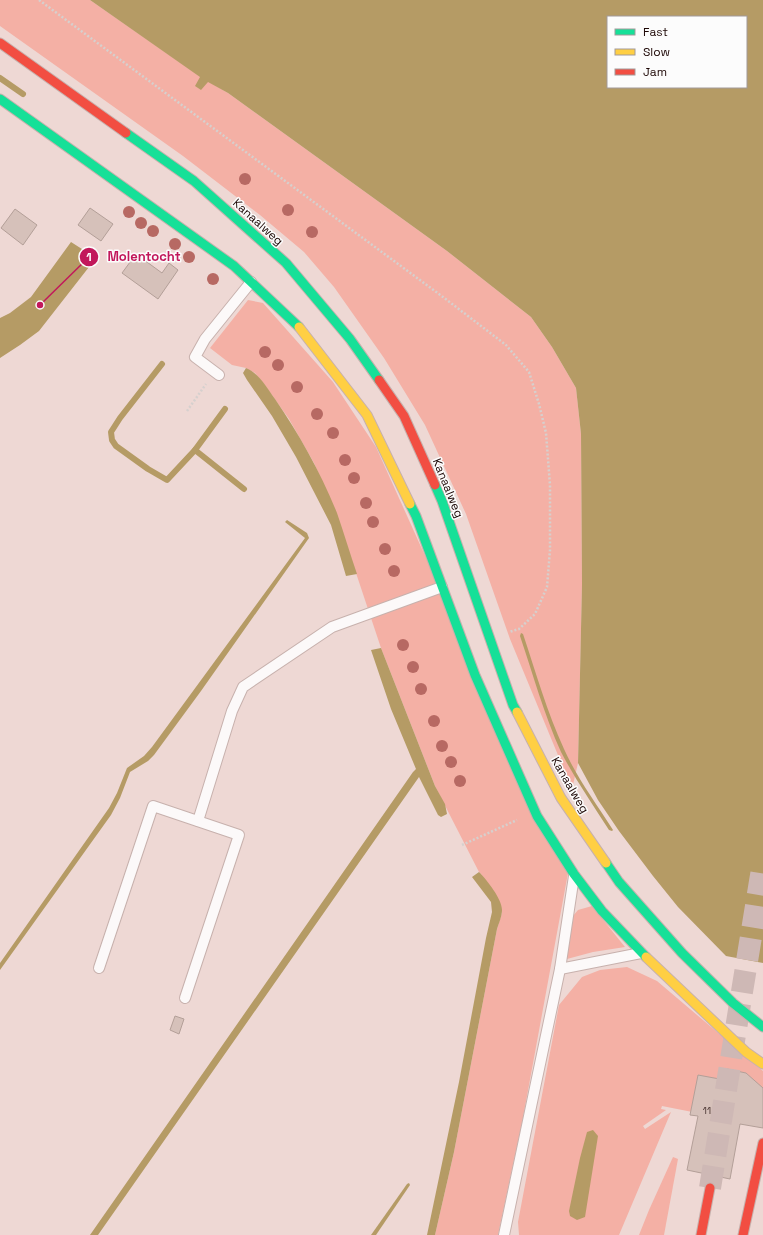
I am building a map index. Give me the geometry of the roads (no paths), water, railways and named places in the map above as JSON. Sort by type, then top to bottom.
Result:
[{"type":"main road","name":"Kanaalweg","points":[[0,43],[194,181],[286,263],[350,339],[404,416],[442,501],[513,705],[561,798],[618,882],[682,953],[733,1003],[763,1027]]},
{"type":"main road","points":[[0,99],[234,266],[301,328],[367,415],[416,516],[475,675],[535,812],[574,874],[602,910],[641,953],[746,1052],[763,1064]]},
{"type":"main road","points":[[743,1235],[763,1143]]},
{"type":"main road","points":[[700,1235],[710,1188]]},
{"type":"lane","points":[[217,373],[195,358],[205,339],[251,282]]},
{"type":"lane","points":[[198,821],[232,711],[243,687],[332,627],[442,587]]},
{"type":"lane","points":[[99,968],[153,806],[239,835],[185,998]]},
{"type":"lane","points":[[504,1235],[560,969],[574,874]]},
{"type":"lane","points":[[560,969],[641,953]]},
{"type":"waterway","points":[[0,78],[23,94]]},
{"type":"waterway","points":[[162,364],[120,418],[111,432],[112,440],[116,446],[148,469],[167,480],[195,450],[244,489]]},
{"type":"waterway","points":[[195,450],[225,409]]},
{"type":"tunnel","points":[[710,1188],[763,863]]},
{"type":"place","name":"Molentocht","points":[[40,305]]}]
